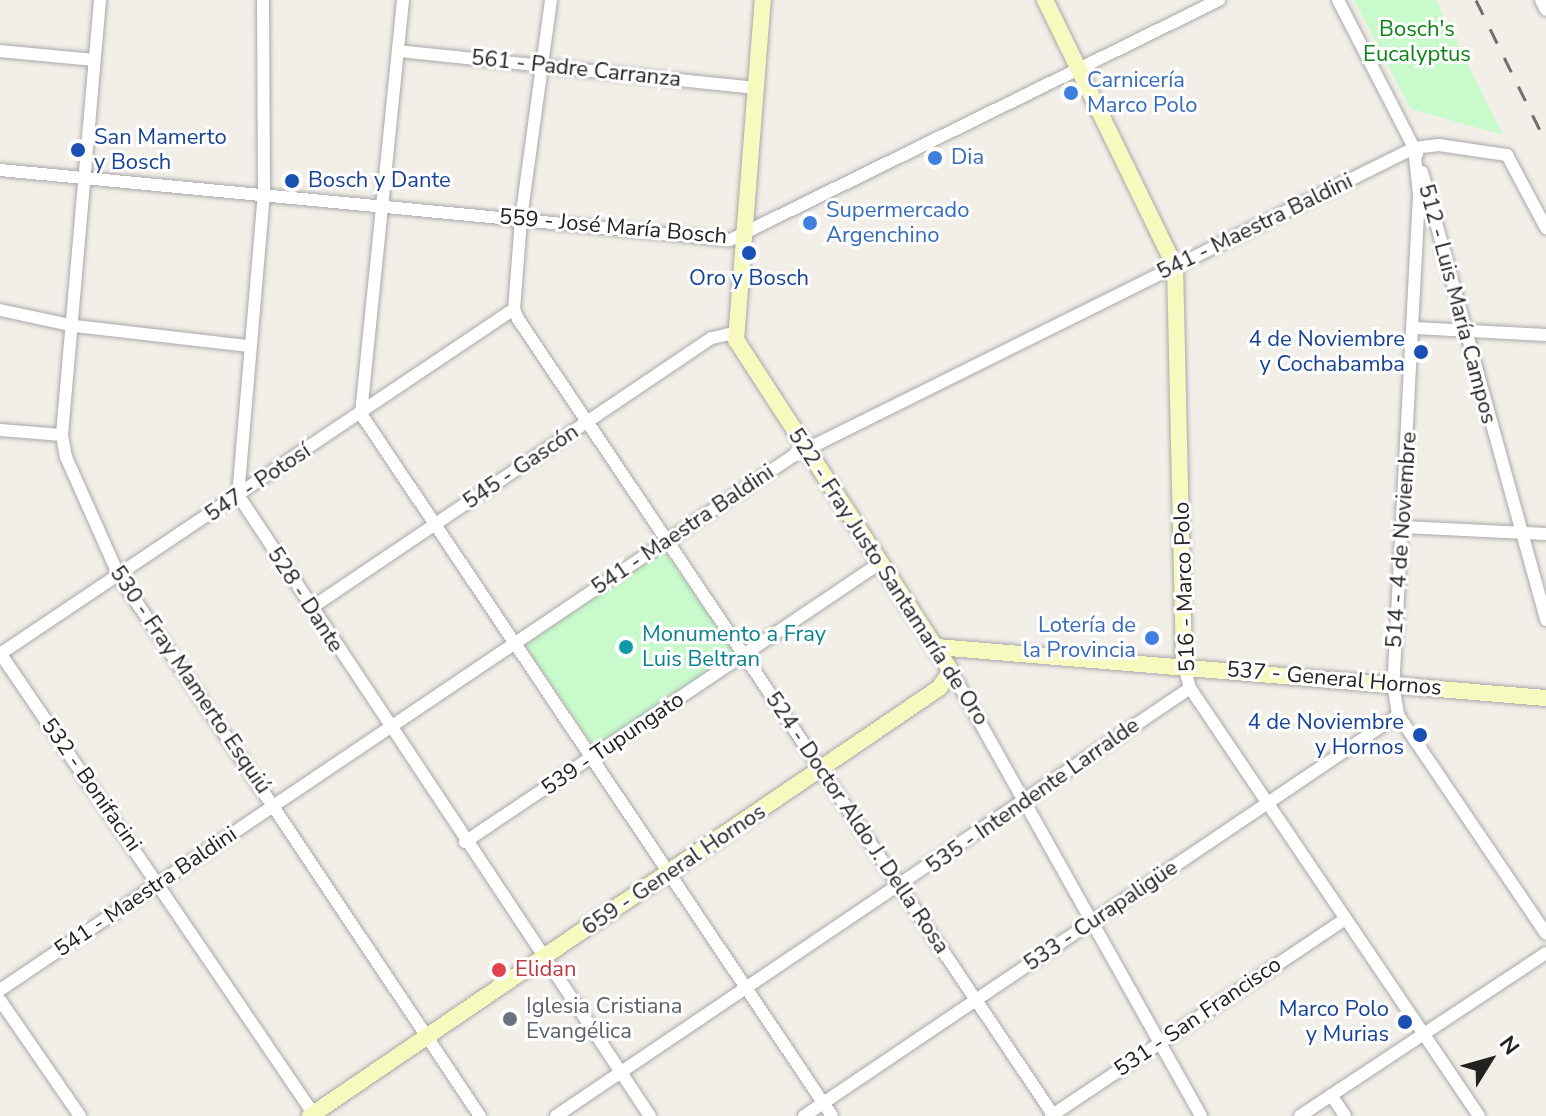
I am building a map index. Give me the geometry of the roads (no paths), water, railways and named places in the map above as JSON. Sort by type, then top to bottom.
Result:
[{"type":"street","name":"530 - Fray Mamerto Esquiú","points":[[100,0],[75,326],[62,435],[66,457],[119,576],[480,1116]]},
{"type":"street","points":[[238,495],[247,346],[264,193],[263,0]]},
{"type":"street","points":[[403,0],[361,414],[517,642],[832,1116]]},
{"type":"street","points":[[514,309],[521,219],[551,0]]},
{"type":"street","points":[[734,333],[764,0]]},
{"type":"street","name":"516 - Marco Polo","points":[[1045,0],[1175,266],[1184,666],[1190,688],[1479,1116]]},
{"type":"street","name":"559 - José María Bosch","points":[[0,170],[741,238],[1219,0]]},
{"type":"street","name":"512 - Luis María Campos","points":[[1338,0],[1414,148],[1546,620]]},
{"type":"street","points":[[1541,0],[1546,10]]},
{"type":"street","points":[[0,51],[94,60]]},
{"type":"street","name":"561 - Padre Carranza","points":[[398,51],[755,88]]},
{"type":"street","name":"541 - Maestra Baldini","points":[[0,990],[666,540],[805,451],[1414,148],[1439,145],[1507,155],[1546,228]]},
{"type":"street","name":"514 - 4 de Noviembre","points":[[1414,148],[1419,195],[1415,328],[1393,683],[1398,715],[1546,934]]},
{"type":"street","name":"547 - Potosí","points":[[0,654],[514,309]]},
{"type":"street","name":"524 - Doctor Aldo J. Della Rosa","points":[[514,309],[1052,1116]]},
{"type":"street","points":[[0,310],[75,326],[247,346]]},
{"type":"street","points":[[1415,328],[1546,335]]},
{"type":"street","name":"545 - Gascón","points":[[311,608],[712,338],[734,333]]},
{"type":"street","name":"522 - Fray Justo Santamaría de Oro","points":[[734,333],[805,451],[937,647],[1027,799],[1201,1116]]},
{"type":"street","points":[[0,430],[62,435]]},
{"type":"street","name":"528 - Dante","points":[[238,495],[389,728],[650,1116]]},
{"type":"street","points":[[1404,527],[1546,534]]},
{"type":"street","name":"539 - Tupungato","points":[[465,842],[880,563]]},
{"type":"street","name":"537 - General Hornos","points":[[937,647],[1544,696]]},
{"type":"street","name":"532 - Bonifacini","points":[[0,654],[313,1115]]},
{"type":"street","name":"659 - General Hornos","points":[[313,1115],[939,688],[951,671]]},
{"type":"street","name":"535 - Intendente Larralde","points":[[556,1116],[900,888],[1190,688]]},
{"type":"street","name":"533 - Curapaligüe","points":[[804,1116],[1398,715]]},
{"type":"street","name":"531 - San Francisco","points":[[1052,1116],[1345,919]]},
{"type":"street","points":[[1300,1116],[1546,953]]},
{"type":"street","points":[[0,1000],[80,1116]]},
{"type":"street","points":[[1331,1095],[1345,1116]]},
{"type":"railway","points":[[1476,0],[1546,142]]},
{"type":"place","name":"Carnicería Marco Polo","points":[[1071,93]]},
{"type":"place","name":"San Mamerto y Bosch","points":[[78,150]]},
{"type":"place","name":"Dia","points":[[935,158]]},
{"type":"place","name":"Bosch y Dante","points":[[292,181]]},
{"type":"place","name":"Supermercado Argenchino","points":[[810,223]]},
{"type":"place","name":"Oro y Bosch","points":[[749,253]]},
{"type":"place","name":"4 de Noviembre y Cochabamba","points":[[1421,352]]},
{"type":"place","name":"Lotería de la Provincia","points":[[1152,638]]},
{"type":"place","name":"Monumento a Fray Luis Beltran","points":[[626,647]]},
{"type":"place","name":"4 de Noviembre y Hornos","points":[[1420,735]]},
{"type":"place","name":"Elidan","points":[[499,970]]},
{"type":"place","name":"Iglesia Cristiana Evangélica","points":[[510,1019]]},
{"type":"place","name":"Marco Polo y Murias","points":[[1405,1022]]},
{"type":"park label","name":"Bosch's Eucalyptus","points":[[1417,42]]}]
